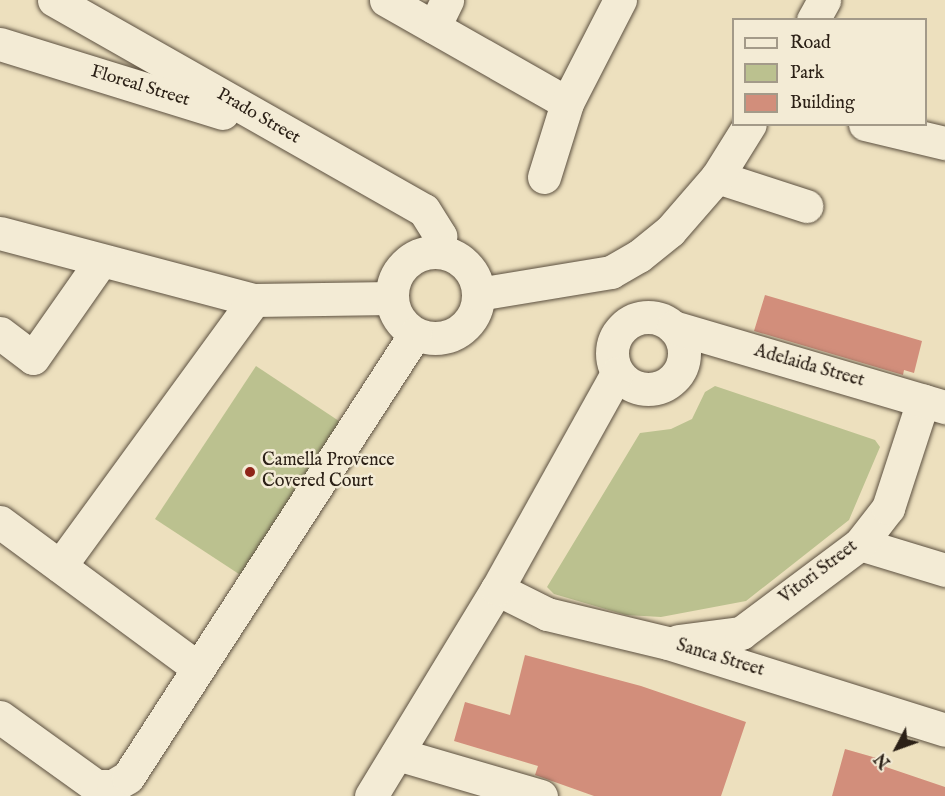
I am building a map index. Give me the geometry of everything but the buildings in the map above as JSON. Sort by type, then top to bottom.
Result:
[{"type":"street","name":"Prado Street","points":[[54,0],[424,210],[440,236],[440,251]]},
{"type":"street","points":[[386,0],[441,14],[567,104]]},
{"type":"street","points":[[544,177],[567,104],[620,0]]},
{"type":"street","points":[[814,18],[824,0]]},
{"type":"street","name":"Floreal Street","points":[[0,44],[280,130]]},
{"type":"street","points":[[478,294],[611,272],[670,231],[717,177],[749,126]]},
{"type":"street","points":[[873,126],[945,143]]},
{"type":"street","points":[[717,177],[806,206]]},
{"type":"street","points":[[0,233],[254,300],[392,298]]},
{"type":"street","points":[[440,251],[466,265],[478,294],[476,310],[456,332],[443,337],[415,334],[395,313],[392,298],[399,269],[410,259],[440,251]]},
{"type":"street","points":[[0,333],[33,358],[101,261]]},
{"type":"street","points":[[611,272],[636,319]]},
{"type":"street","points":[[60,566],[254,300]]},
{"type":"street","points":[[656,318],[673,327],[684,348],[679,372],[671,381],[648,390],[625,382],[617,373],[611,355],[615,336],[636,319],[656,318]]},
{"type":"street","name":"Adelaida Street","points":[[673,327],[934,404]]},
{"type":"street","points":[[0,717],[96,786],[113,786],[128,777],[415,334]]},
{"type":"street","points":[[371,796],[497,589],[617,373]]},
{"type":"street","name":"Vitori Street","points":[[668,643],[741,633],[860,544],[888,508],[934,404]]},
{"type":"street","points":[[0,522],[198,668]]},
{"type":"street","points":[[860,544],[945,570]]},
{"type":"street","name":"Sanca Street","points":[[497,589],[547,614],[668,643],[945,730]]},
{"type":"street","points":[[397,754],[541,796]]},
{"type":"green space","name":"Camella Provence Covered Court","points":[[256,366],[345,425],[245,578],[155,519]]},
{"type":"green space","points":[[715,386],[875,440],[880,447],[849,520],[746,601],[661,617],[626,615],[554,594],[547,587],[640,433],[671,429],[692,419],[705,392]]},
{"type":"place","name":"Camella Provence Covered Court","points":[[250,472]]}]
